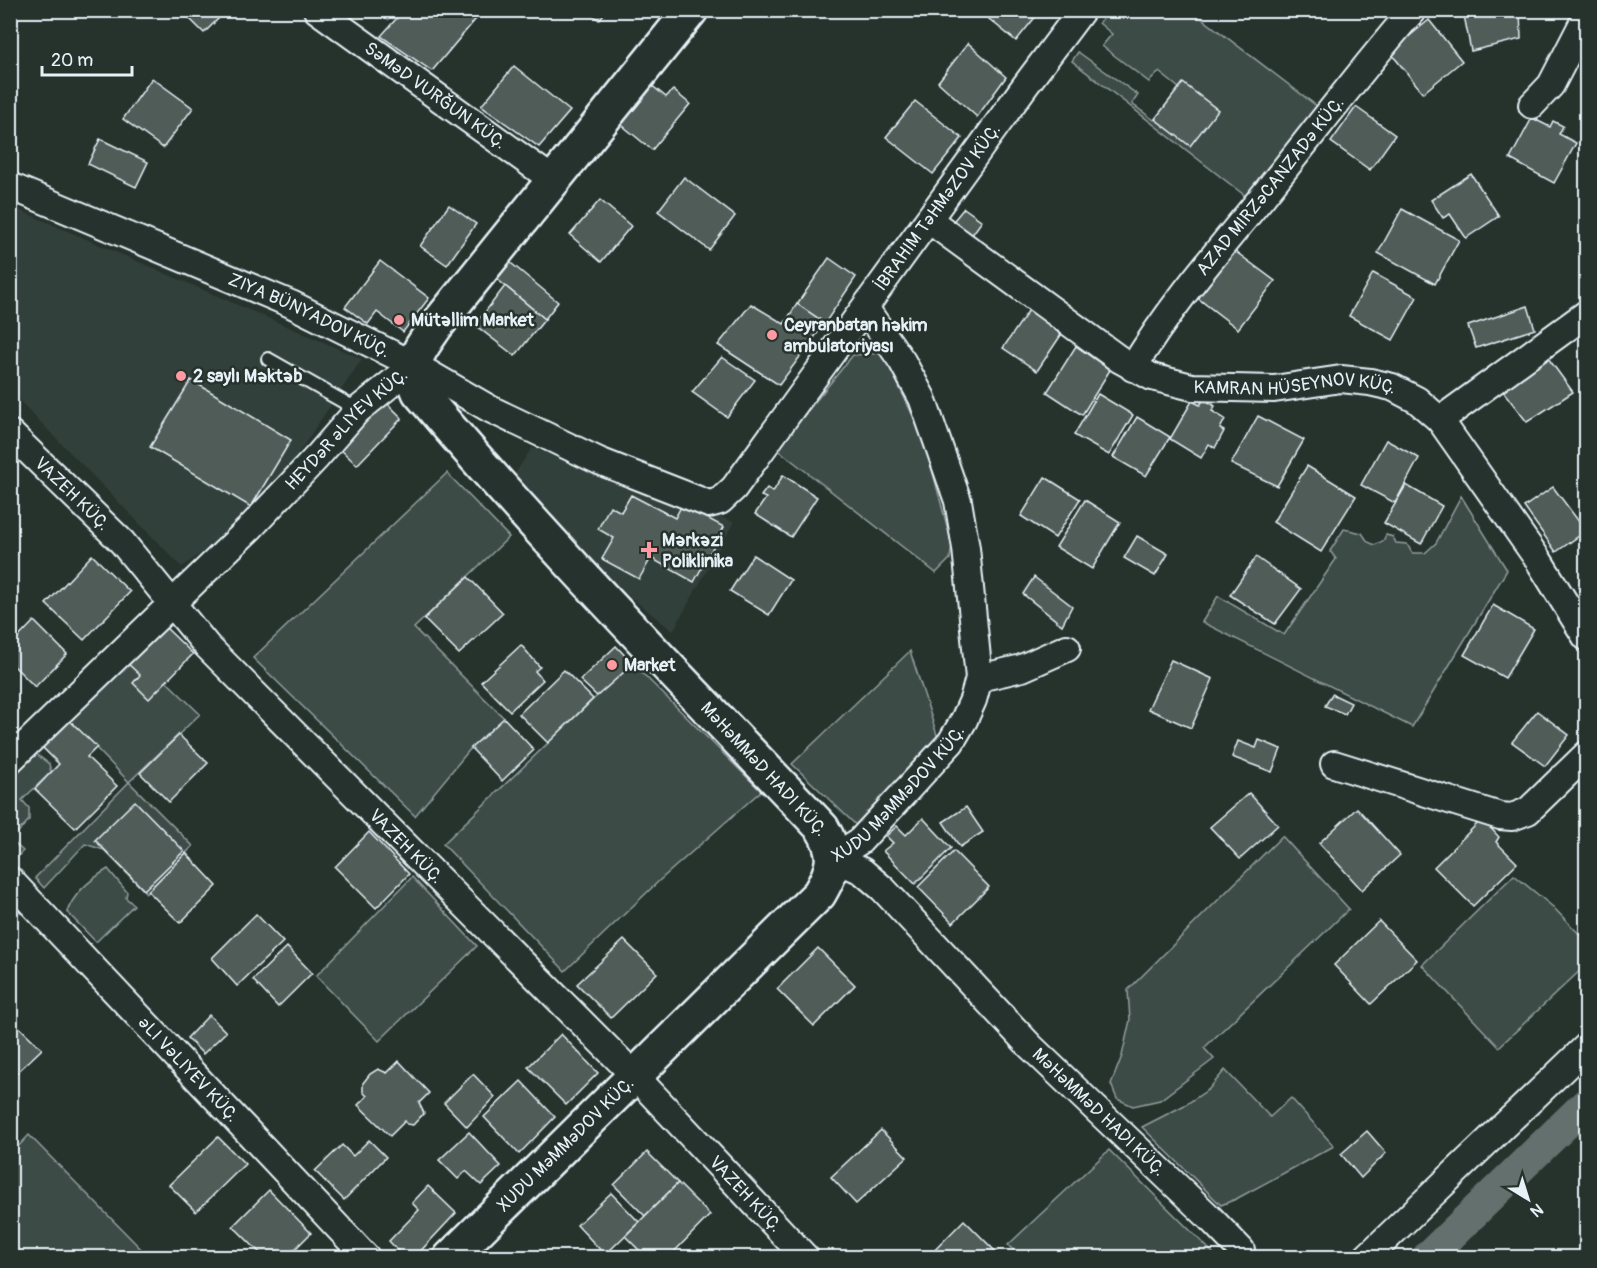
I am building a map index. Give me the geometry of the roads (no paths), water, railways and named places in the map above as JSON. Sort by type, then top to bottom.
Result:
[{"type":"street","name":"SƏMƏD VURĞUN KÜÇ.","points":[[317,10],[553,180]]},
{"type":"street","name":"HEYDƏR ƏLIYEV KÜÇ.","points":[[10,760],[250,528],[358,410],[386,385],[414,365],[420,350],[436,326],[691,10]]},
{"type":"street","name":"İBRAHIM TƏHMƏZOV KÜÇ.","points":[[699,501],[708,504],[720,501],[734,488],[930,220],[1024,86],[1082,10]]},
{"type":"street","name":"AZAD MIRZƏCANZADƏ KÜÇ.","points":[[1133,368],[1163,323],[1225,243],[1413,10]]},
{"type":"street","points":[[1532,105],[1551,85],[1587,17]]},
{"type":"street","name":"ZIYA BÜNYADOV KÜÇ.","points":[[10,186],[291,304],[414,365],[490,409],[599,461],[699,501]]},
{"type":"street","name":"KAMRAN HÜSEYNOV KÜÇ.","points":[[930,220],[1119,359],[1152,377],[1192,387],[1274,389],[1341,379],[1392,387],[1417,400],[1440,420],[1539,561],[1577,601],[1587,637]]},
{"type":"street","name":"XUDU MƏMMƏDOV KÜÇ.","points":[[450,1257],[819,894],[830,876],[833,858],[860,841],[951,742],[969,710],[979,678],[966,548],[956,491],[922,398],[902,361],[865,308]]},
{"type":"street","points":[[1440,420],[1587,314]]},
{"type":"street","name":"MƏHƏMMƏD HADI KÜÇ.","points":[[414,365],[413,379],[419,392],[469,452],[554,546],[822,828],[829,840],[833,858],[862,872],[884,889],[1030,1046],[1209,1216],[1241,1250]]},
{"type":"street","name":"VAZEH KÜÇ.","points":[[10,433],[122,542],[207,646],[634,1076],[806,1257]]},
{"type":"street","points":[[979,678],[1023,668],[1067,648]]},
{"type":"street","points":[[1334,764],[1500,816],[1512,817],[1528,811],[1587,754]]},
{"type":"street","name":"ƏLI VƏLIYEV KÜÇ.","points":[[10,880],[367,1257]]},
{"type":"street","points":[[1366,1257],[1587,1047]]},
{"type":"lane","points":[[268,359],[358,410]]},
{"type":"waterway","points":[[1427,1258],[1586,1104]]},
{"type":"place","name":"Mütəllim Market","points":[[399,320]]},
{"type":"place","name":"Ceyranbatan həkim ambulatoriyası","points":[[772,335]]},
{"type":"place","name":"2 saylı Məktəb","points":[[181,376]]},
{"type":"place","name":"Mərkəzi Poliklinika","points":[[649,550]]},
{"type":"place","name":"Market","points":[[612,665]]}]
